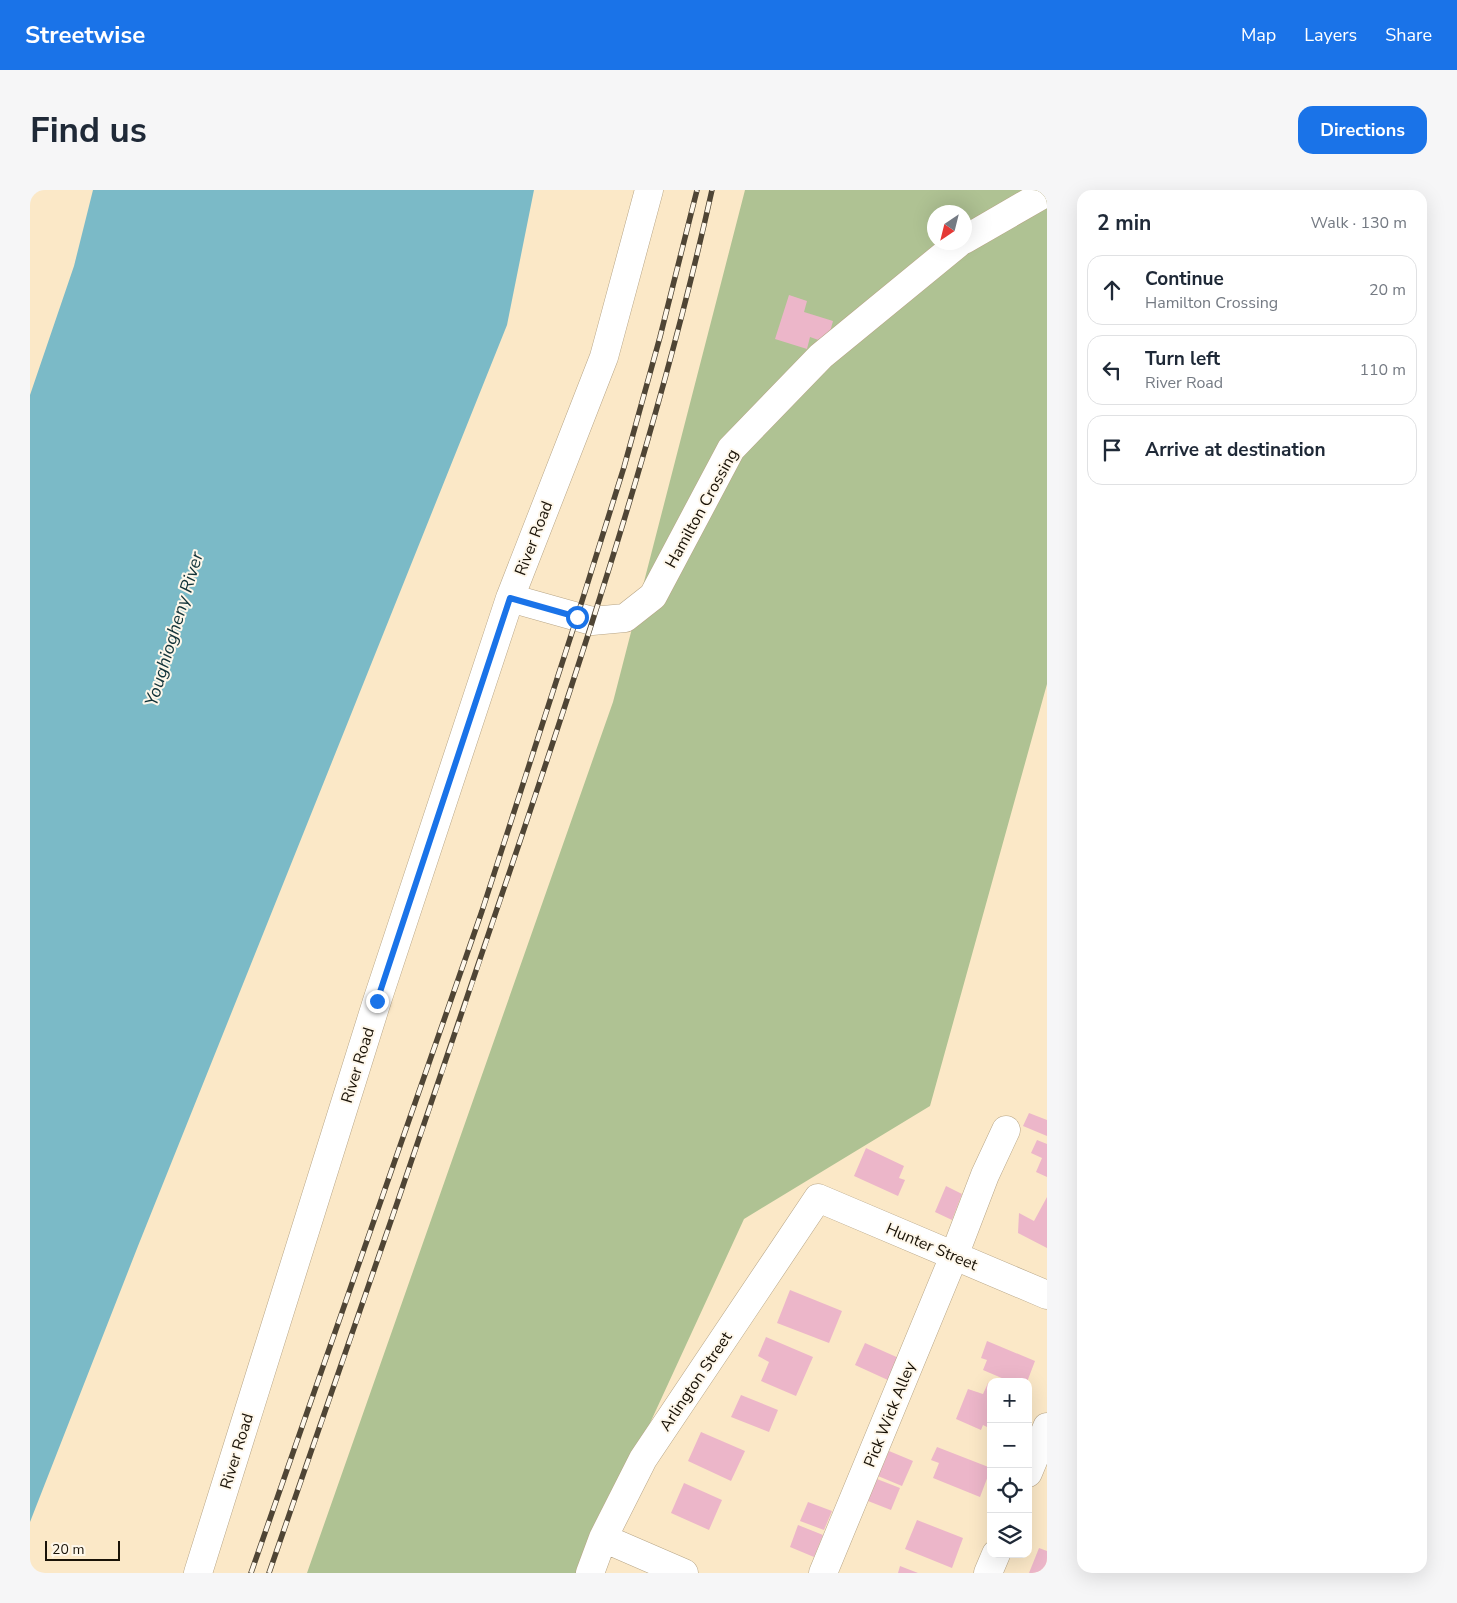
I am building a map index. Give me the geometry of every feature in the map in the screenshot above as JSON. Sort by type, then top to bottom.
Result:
[{"type":"street","name":"River Road","points":[[198,1573],[377,1001],[510,598],[604,357],[649,190]]},
{"type":"street","points":[[972,235],[1047,192]]},
{"type":"street","name":"Hamilton Crossing","points":[[510,598],[592,621],[625,618],[654,596],[731,448],[820,356],[950,250]]},
{"type":"street","name":"Pick Wick Alley","points":[[823,1573],[954,1256],[985,1175],[1006,1130]]},
{"type":"street","name":"Hunter Street","points":[[818,1198],[1047,1295]]},
{"type":"street","name":"Arlington Street","points":[[590,1573],[603,1538],[643,1459],[818,1198]]},
{"type":"street","points":[[1030,1468],[1047,1427]]},
{"type":"street","points":[[603,1538],[684,1573]]},
{"type":"street","points":[[988,1573],[994,1558]]},
{"type":"green space","points":[[745,190],[1047,190],[1047,684],[930,1106],[744,1219],[581,1573],[307,1573],[613,702]]},
{"type":"water","name":"Youghiogheny River","points":[[93,190],[534,190],[507,325],[138,1246],[30,1522],[30,395],[74,266]]},
{"type":"building","points":[[789,295],[807,301],[804,312],[833,321],[827,343],[810,337],[807,349],[775,339]]},
{"type":"building","points":[[1029,1113],[1047,1120],[1047,1136],[1023,1126]]},
{"type":"building","points":[[1037,1140],[1047,1144],[1047,1177],[1036,1172],[1042,1158],[1031,1153]]},
{"type":"building","points":[[866,1148],[904,1166],[899,1178],[905,1180],[898,1196],[854,1176]]},
{"type":"building","points":[[946,1186],[962,1194],[952,1220],[935,1212]]},
{"type":"building","points":[[1047,1197],[1047,1248],[1018,1233],[1019,1213],[1034,1221]]},
{"type":"building","points":[[790,1290],[842,1311],[829,1343],[777,1323]]},
{"type":"building","points":[[766,1337],[813,1357],[796,1396],[761,1381],[769,1362],[758,1356]]},
{"type":"building","points":[[987,1341],[1035,1361],[1029,1378],[1002,1378],[983,1370],[987,1360],[981,1358]]},
{"type":"building","points":[[865,1343],[901,1359],[890,1381],[855,1365]]},
{"type":"building","points":[[987,1385],[987,1427],[983,1425],[981,1430],[956,1419],[968,1389],[983,1394]]},
{"type":"building","points":[[741,1395],[778,1410],[769,1432],[731,1417]]},
{"type":"building","points":[[701,1432],[745,1451],[731,1481],[688,1461]]},
{"type":"building","points":[[937,1447],[987,1466],[987,1479],[980,1497],[933,1478],[939,1463],[931,1460]]},
{"type":"building","points":[[889,1451],[913,1461],[902,1486],[878,1476]]},
{"type":"building","points":[[877,1479],[900,1488],[891,1510],[868,1501]]},
{"type":"building","points":[[684,1483],[722,1500],[709,1530],[671,1513]]},
{"type":"building","points":[[808,1502],[832,1511],[824,1530],[800,1521]]},
{"type":"building","points":[[917,1520],[963,1538],[952,1568],[905,1549]]},
{"type":"building","points":[[798,1525],[823,1535],[814,1557],[790,1547]]},
{"type":"building","points":[[1039,1548],[1047,1551],[1047,1573],[1029,1573]]},
{"type":"building","points":[[900,1566],[918,1573],[898,1573]]},
{"type":"railway","points":[[251,1573],[482,911],[577,617],[624,467],[660,337],[697,190]]},
{"type":"railway","points":[[269,1573],[547,761],[625,518],[693,273],[712,190]]},
{"type":"route","points":[[377,1001],[510,598],[577,617]]}]
